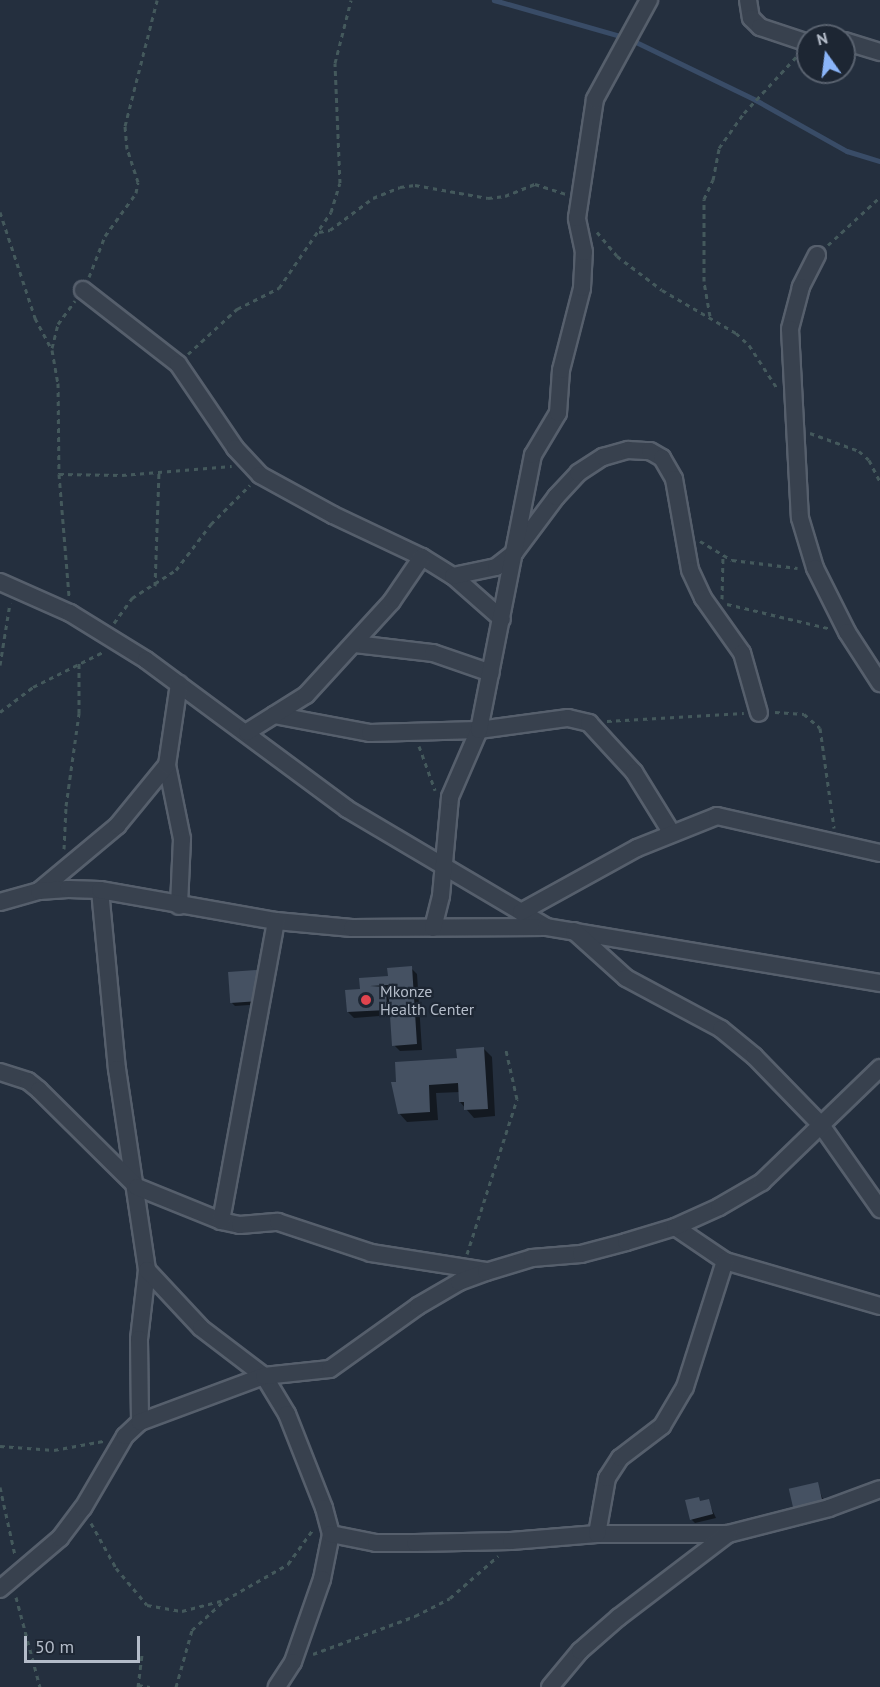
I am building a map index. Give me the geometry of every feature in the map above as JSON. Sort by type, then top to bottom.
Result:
[{"type":"street","points":[[433,928],[443,865],[450,797],[479,730],[533,455],[558,413],[561,370],[582,288],[584,252],[578,218],[583,198],[595,99],[649,0]]},
{"type":"street","points":[[748,0],[751,18],[760,27],[796,39]]},
{"type":"street","points":[[856,45],[880,52]]},
{"type":"street","points":[[817,255],[801,287],[790,329],[798,430],[797,493],[815,568],[847,632],[880,683]]},
{"type":"street","points":[[83,290],[178,364],[254,469],[333,515],[422,557],[453,576],[502,619]]},
{"type":"street","points":[[453,576],[496,567],[515,552],[578,473],[603,457],[628,450],[650,451],[662,458],[674,479],[690,570],[720,611],[742,653],[759,713]]},
{"type":"street","points":[[247,732],[306,695],[355,644],[422,557]]},
{"type":"street","points":[[6,585],[70,613],[247,732],[347,809],[546,927]]},
{"type":"street","points":[[355,644],[433,653],[491,674]]},
{"type":"street","points":[[178,684],[167,765],[182,839],[179,906]]},
{"type":"street","points":[[274,715],[370,733],[479,730],[568,718],[589,723],[634,772],[671,831]]},
{"type":"street","points":[[39,891],[117,826],[167,765]]},
{"type":"street","points":[[521,912],[671,831],[717,816],[880,854]]},
{"type":"street","points":[[100,890],[117,1070],[137,1187],[147,1270],[139,1339],[140,1422]]},
{"type":"street","points":[[0,903],[39,891],[100,890],[179,906],[276,921],[352,928],[546,927],[880,983]]},
{"type":"street","points":[[221,1221],[276,921]]},
{"type":"street","points":[[574,931],[626,978],[721,1029],[821,1125],[880,1209]]},
{"type":"street","points":[[10,1582],[60,1538],[83,1508],[125,1436],[140,1422],[264,1376],[330,1369],[349,1359],[418,1306],[459,1282],[486,1272],[532,1258],[581,1254],[675,1227],[762,1182],[880,1068]]},
{"type":"street","points":[[0,1072],[28,1081],[39,1090],[137,1187],[221,1221],[240,1225],[278,1222],[371,1253],[486,1272]]},
{"type":"street","points":[[675,1227],[725,1262],[880,1306]]},
{"type":"street","points":[[597,1534],[607,1478],[620,1458],[662,1426],[685,1387],[725,1262]]},
{"type":"street","points":[[147,1270],[201,1328],[264,1376],[287,1414],[324,1508],[331,1534],[311,1617],[293,1662],[277,1687]]},
{"type":"street","points":[[331,1534],[376,1543],[511,1541],[597,1534],[728,1534],[829,1508],[880,1489]]},
{"type":"street","points":[[550,1687],[580,1651],[619,1617],[728,1534]]},
{"type":"path","points":[[52,350],[58,324],[83,290],[105,236],[136,193],[138,182],[127,149],[125,126],[157,0]]},
{"type":"path","points":[[178,364],[237,309],[279,288],[331,212],[340,183],[335,63],[351,0]]},
{"type":"path","points":[[710,316],[703,251],[704,199],[713,180],[719,148],[744,113],[796,56]]},
{"type":"path","points":[[319,232],[330,230],[373,198],[415,184],[488,198],[506,196],[535,184],[583,198]]},
{"type":"path","points":[[817,255],[880,197]]},
{"type":"path","points":[[0,213],[35,318],[52,350],[58,383],[59,474],[70,613]]},
{"type":"path","points":[[596,228],[617,256],[662,290],[710,316],[749,345],[780,391]]},
{"type":"path","points":[[798,430],[859,451],[869,460],[880,482]]},
{"type":"path","points":[[59,474],[254,469]]},
{"type":"path","points":[[0,712],[33,687],[112,641],[132,598],[155,586],[176,570],[254,469]]},
{"type":"path","points":[[155,586],[159,472]]},
{"type":"path","points":[[684,530],[723,556],[768,568],[815,568]]},
{"type":"path","points":[[723,556],[720,611],[847,632]]},
{"type":"path","points":[[0,665],[6,585]]},
{"type":"path","points":[[63,872],[66,806],[79,713],[79,662]]},
{"type":"path","points":[[589,723],[636,717],[759,713],[804,714],[820,728],[836,842]]},
{"type":"path","points":[[415,732],[436,793]]},
{"type":"path","points":[[461,1267],[478,1228],[516,1107],[517,1090],[506,1050]]},
{"type":"path","points":[[0,1446],[54,1450],[125,1436]]},
{"type":"path","points":[[0,1487],[10,1582],[40,1687]]},
{"type":"path","points":[[83,1508],[116,1568],[147,1605],[182,1611],[225,1600]]},
{"type":"path","points":[[176,1687],[189,1633],[225,1600],[296,1556],[324,1508]]},
{"type":"path","points":[[293,1662],[415,1616],[450,1598],[483,1572],[511,1541]]},
{"type":"path","points":[[142,1655],[138,1686],[150,1687]]},
{"type":"building","name":"Mkonze Health Center","points":[[412,966],[417,1044],[392,1046],[388,985],[370,986],[386,987],[387,1010],[347,1012],[345,990],[360,989],[359,978],[388,976],[387,968]]},
{"type":"building","points":[[257,970],[259,1001],[230,1003],[228,972]]},
{"type":"building","points":[[484,1047],[488,1109],[464,1110],[464,1102],[459,1102],[458,1083],[429,1085],[430,1112],[398,1114],[391,1082],[396,1082],[395,1062],[457,1058],[456,1049]]},
{"type":"building","points":[[818,1482],[823,1503],[794,1510],[789,1489]]},
{"type":"building","points":[[699,1497],[700,1501],[709,1499],[713,1514],[690,1520],[685,1500]]},
{"type":"waterway","points":[[494,0],[624,37]]},
{"type":"waterway","points":[[632,40],[756,100],[847,151],[880,161]]},
{"type":"place","name":"Mkonze Health Center","points":[[366,1000]]}]
